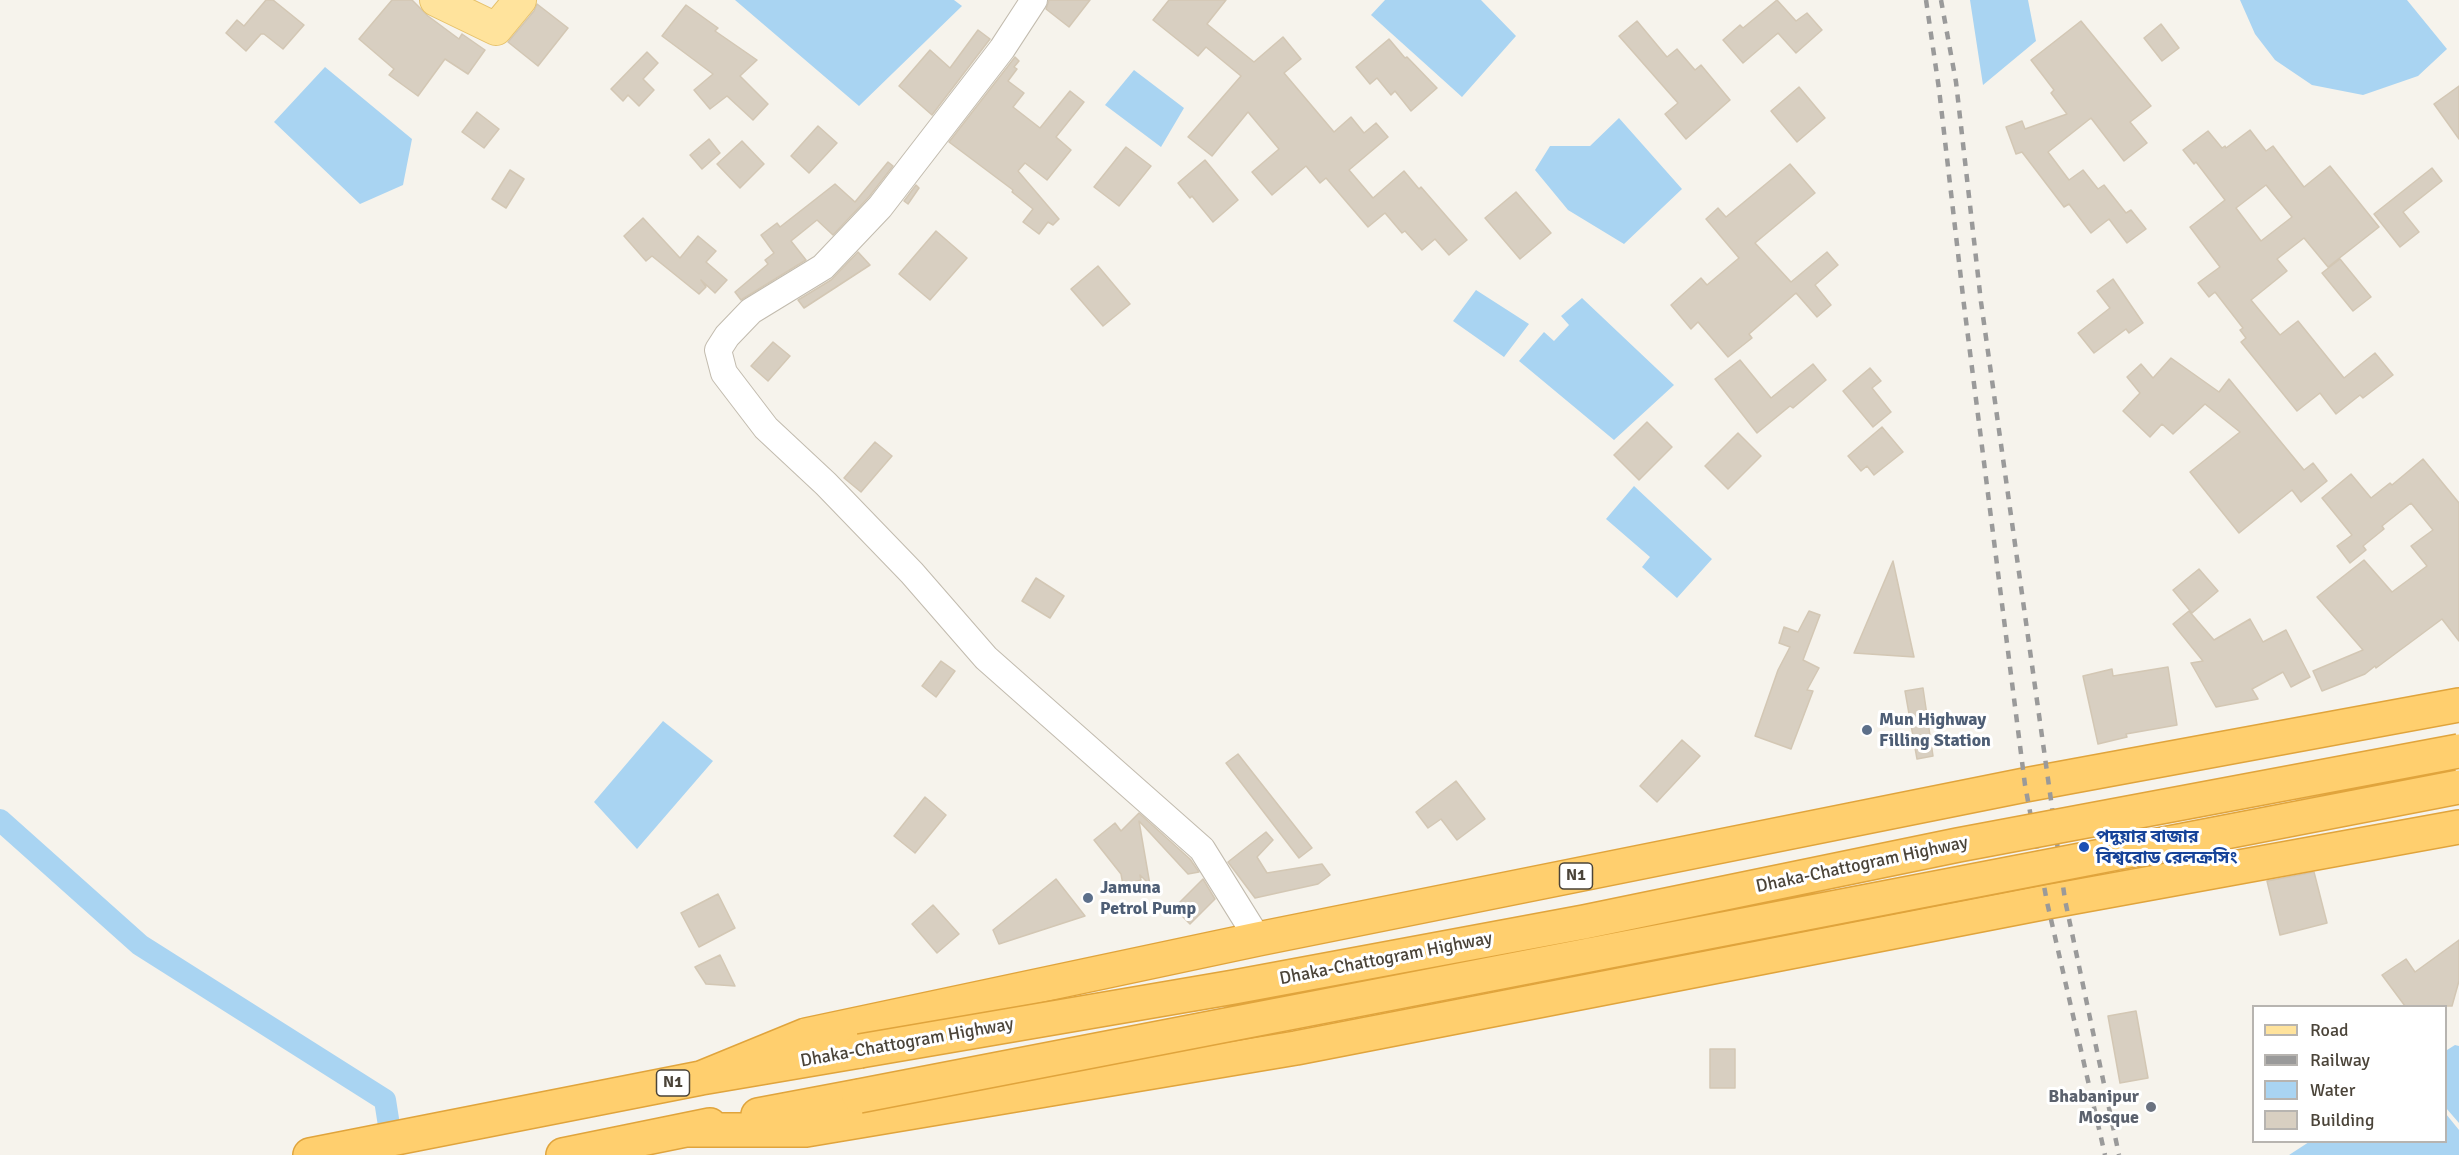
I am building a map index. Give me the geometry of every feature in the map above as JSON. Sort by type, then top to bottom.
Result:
[{"type":"highway","name":"N1","points":[[701,1078],[806,1035],[1258,939],[2025,785],[2459,705]]},
{"type":"highway","name":"Dhaka-Chattogram Highway","points":[[310,1155],[701,1078],[1234,987],[1572,924],[1958,845],[2459,751]]},
{"type":"highway","name":"Dhaka-Chattogram Highway","points":[[563,1155],[2459,787]]},
{"type":"highway","points":[[688,1130],[806,1130],[1296,1048],[2047,903],[2459,827]]},
{"type":"main road","points":[[436,0],[496,29],[520,0]]},
{"type":"street","points":[[1034,0],[1002,49],[880,207],[824,267],[762,303],[744,318],[727,336],[718,350],[720,362],[724,373],[766,428],[826,484],[912,573],[986,658],[1202,849],[1258,939]]},
{"type":"water","points":[[735,0],[954,0],[962,6],[859,106]]},
{"type":"water","points":[[1385,0],[1481,0],[1516,36],[1462,97],[1371,15]]},
{"type":"water","points":[[1970,0],[2028,0],[2036,41],[1983,85]]},
{"type":"water","points":[[2240,0],[2407,0],[2447,49],[2418,76],[2363,95],[2312,85],[2275,60],[2255,34]]},
{"type":"water","points":[[325,67],[412,139],[403,185],[360,204],[274,122]]},
{"type":"water","points":[[1134,70],[1184,108],[1161,147],[1105,105]]},
{"type":"water","points":[[1619,118],[1682,189],[1624,244],[1568,210],[1535,170],[1550,146],[1590,146]]},
{"type":"water","points":[[1476,290],[1529,324],[1504,357],[1453,321]]},
{"type":"water","points":[[1582,298],[1674,385],[1614,440],[1519,361],[1544,332],[1554,341],[1569,325],[1561,316]]},
{"type":"water","points":[[1634,486],[1712,559],[1677,598],[1642,567],[1650,557],[1606,519]]},
{"type":"water","points":[[663,721],[713,761],[637,849],[594,802]]},
{"type":"water","points":[[2455,1045],[2459,1046],[2459,1123],[2447,1109],[2447,1050]]},
{"type":"water","points":[[2447,1115],[2459,1130],[2459,1155],[2289,1155],[2307,1143],[2447,1143]]},
{"type":"building","points":[[266,0],[273,0],[304,25],[283,49],[261,34],[246,51],[226,33],[237,20],[244,26]]},
{"type":"building","points":[[392,0],[412,0],[428,16],[459,39],[462,34],[485,50],[468,74],[445,59],[418,96],[389,75],[394,69],[359,39]]},
{"type":"building","points":[[1049,0],[1090,0],[1069,27],[1046,9]]},
{"type":"building","points":[[1169,0],[1226,0],[1207,24],[1254,62],[1283,37],[1301,59],[1284,73],[1334,132],[1351,117],[1364,133],[1376,123],[1388,137],[1349,170],[1373,198],[1404,171],[1467,240],[1449,255],[1435,239],[1422,250],[1405,231],[1402,233],[1385,213],[1368,227],[1326,178],[1320,183],[1306,166],[1272,195],[1252,172],[1279,149],[1248,112],[1212,156],[1188,137],[1241,76],[1206,47],[1198,56],[1153,20]]},
{"type":"building","points":[[1777,0],[1796,21],[1807,13],[1822,30],[1796,53],[1778,33],[1743,63],[1723,40],[1740,25],[1743,28]]},
{"type":"building","points":[[537,4],[568,28],[538,66],[508,42],[534,11]]},
{"type":"building","points":[[686,5],[718,28],[715,31],[757,60],[740,76],[768,104],[753,120],[727,96],[710,109],[694,90],[713,74],[662,36]]},
{"type":"building","points":[[1637,21],[1667,57],[1677,49],[1695,70],[1701,65],[1730,100],[1686,139],[1665,114],[1678,103],[1619,36]]},
{"type":"building","points":[[2081,21],[2151,106],[2130,122],[2147,143],[2124,161],[2091,118],[2048,152],[2069,180],[2083,170],[2098,189],[2104,185],[2126,213],[2131,210],[2146,229],[2127,243],[2109,219],[2091,233],[2069,204],[2064,207],[2022,152],[2016,154],[2006,127],[2022,121],[2025,129],[2067,114],[2051,93],[2054,90],[2031,60]]},
{"type":"building","points":[[2161,24],[2179,48],[2162,61],[2144,38]]},
{"type":"building","points":[[978,30],[990,39],[932,115],[899,86],[930,50],[950,68]]},
{"type":"building","points":[[1389,39],[1405,58],[1407,57],[1437,88],[1411,111],[1395,91],[1391,95],[1377,78],[1370,84],[1356,67]]},
{"type":"building","points":[[647,52],[658,63],[643,79],[654,90],[639,106],[628,95],[623,101],[611,89]]},
{"type":"building","points":[[1015,57],[1019,61],[1014,67],[1017,69],[1008,81],[1024,93],[1013,107],[1040,128],[1070,91],[1084,102],[1056,137],[1071,150],[1047,180],[1025,163],[1018,171],[1059,219],[1053,225],[1048,222],[1039,234],[1023,222],[1033,209],[1012,192],[1013,190],[949,142]]},
{"type":"building","points":[[2459,86],[2459,139],[2434,104]]},
{"type":"building","points":[[1799,87],[1825,118],[1797,142],[1771,111]]},
{"type":"building","points":[[477,112],[499,129],[484,148],[462,132]]},
{"type":"building","points":[[818,126],[837,143],[809,173],[791,156]]},
{"type":"building","points":[[2250,130],[2266,151],[2273,146],[2304,187],[2330,166],[2379,227],[2328,267],[2304,238],[2277,259],[2287,271],[2251,300],[2280,335],[2298,321],[2344,378],[2375,353],[2393,375],[2363,398],[2360,395],[2336,414],[2320,393],[2297,411],[2241,342],[2246,338],[2240,330],[2243,328],[2215,292],[2209,297],[2198,283],[2220,267],[2190,227],[2225,200],[2196,162],[2194,164],[2183,150],[2208,131],[2222,148],[2225,146],[2226,148]],"holes":[[[2266,185],[2292,217],[2261,241],[2236,208]]]},
{"type":"building","points":[[709,139],[720,153],[702,169],[690,155]]},
{"type":"building","points":[[742,141],[764,164],[740,188],[717,164]]},
{"type":"building","points":[[1126,147],[1151,166],[1119,206],[1094,187]]},
{"type":"building","points":[[1205,160],[1238,200],[1213,222],[1178,183]]},
{"type":"building","points":[[888,162],[893,166],[869,197],[833,235],[817,220],[791,241],[806,260],[741,300],[735,292],[768,264],[765,260],[774,253],[761,235],[777,223],[780,227],[835,184],[855,202]]},
{"type":"building","points":[[1790,164],[1815,193],[1755,243],[1791,282],[1827,252],[1838,265],[1815,285],[1831,305],[1817,317],[1796,293],[1749,334],[1752,338],[1728,357],[1698,322],[1691,329],[1671,305],[1701,278],[1707,285],[1739,258],[1706,219],[1718,208],[1726,217]]},
{"type":"building","points":[[2432,168],[2442,181],[2403,212],[2419,232],[2400,247],[2374,214]]},
{"type":"building","points":[[510,170],[524,179],[506,208],[492,199]]},
{"type":"building","points":[[916,185],[919,188],[908,204],[904,201]]},
{"type":"building","points":[[1516,192],[1551,233],[1520,259],[1485,218]]},
{"type":"building","points":[[643,218],[680,258],[698,236],[716,251],[706,262],[727,280],[715,293],[701,280],[706,287],[699,294],[652,256],[646,261],[624,236]]},
{"type":"building","points":[[936,231],[967,258],[930,300],[899,274]]},
{"type":"building","points":[[858,252],[870,265],[804,308],[798,300],[831,280]]},
{"type":"building","points":[[2340,259],[2371,297],[2353,311],[2322,273]]},
{"type":"building","points":[[1098,266],[1130,304],[1103,326],[1071,289]]},
{"type":"building","points":[[2113,279],[2143,323],[2129,333],[2126,329],[2094,353],[2078,333],[2110,308],[2097,291]]},
{"type":"building","points":[[773,342],[790,356],[768,381],[751,366]]},
{"type":"building","points":[[2171,358],[2219,392],[2229,379],[2304,470],[2313,463],[2327,481],[2301,502],[2292,490],[2239,533],[2190,472],[2240,432],[2205,404],[2173,434],[2162,424],[2150,437],[2123,411],[2140,393],[2127,377],[2141,364],[2153,378]]},
{"type":"building","points":[[1740,360],[1771,398],[1813,364],[1826,380],[1793,408],[1790,406],[1757,433],[1715,379]]},
{"type":"building","points":[[1870,368],[1881,381],[1872,388],[1891,412],[1873,427],[1843,391]]},
{"type":"building","points":[[1647,422],[1672,447],[1639,480],[1614,455]]},
{"type":"building","points":[[1882,427],[1903,452],[1874,475],[1867,466],[1861,471],[1848,456]]},
{"type":"building","points":[[1738,433],[1761,456],[1728,489],[1705,466]]},
{"type":"building","points":[[875,442],[892,456],[861,492],[844,478]]},
{"type":"building","points":[[2423,459],[2459,503],[2459,641],[2442,619],[2376,668],[2375,666],[2365,674],[2322,691],[2313,671],[2363,650],[2317,597],[2364,560],[2392,592],[2427,566],[2411,546],[2433,530],[2411,503],[2382,526],[2384,529],[2363,546],[2366,550],[2350,563],[2337,546],[2352,535],[2322,498],[2351,474],[2371,498],[2390,483],[2392,485]]},
{"type":"building","points":[[1893,561],[1914,657],[1854,653]]},
{"type":"building","points":[[2199,569],[2218,591],[2192,613],[2173,590]]},
{"type":"building","points":[[1036,578],[1064,596],[1050,618],[1022,601]]},
{"type":"building","points":[[1809,611],[1820,615],[1803,660],[1819,668],[1807,690],[1813,691],[1791,749],[1755,736],[1778,670],[1790,647],[1779,643],[1784,627],[1798,632]]},
{"type":"building","points":[[2189,611],[2214,640],[2250,619],[2263,642],[2286,630],[2310,677],[2291,687],[2283,672],[2252,689],[2258,699],[2216,707],[2191,663],[2203,661],[2173,624]]},
{"type":"building","points":[[941,661],[955,671],[936,697],[922,686]]},
{"type":"building","points":[[2168,667],[2177,725],[2126,734],[2127,737],[2098,744],[2083,676],[2112,669],[2113,676]]},
{"type":"building","points":[[1923,688],[1933,756],[1917,759],[1905,691]]},
{"type":"building","points":[[1682,740],[1700,756],[1657,802],[1640,786]]},
{"type":"building","points":[[1238,754],[1312,848],[1299,858],[1226,763]]},
{"type":"building","points":[[1456,781],[1485,819],[1457,840],[1441,819],[1428,828],[1416,812]]},
{"type":"building","points":[[925,797],[946,815],[915,853],[894,836]]},
{"type":"building","points":[[1139,813],[1190,859],[1199,872],[1188,874],[1139,821],[1150,885],[1140,875],[1141,880],[1123,885],[1121,874],[1094,840],[1115,823],[1121,831]]},
{"type":"building","points":[[1266,832],[1273,840],[1257,857],[1267,873],[1322,864],[1330,875],[1318,884],[1255,898],[1228,862]]},
{"type":"building","points":[[2314,872],[2327,923],[2280,935],[2267,881]]},
{"type":"building","points":[[1056,879],[1085,916],[999,944],[993,930]]},
{"type":"building","points":[[1203,879],[1215,899],[1190,924],[1174,908]]},
{"type":"building","points":[[718,894],[735,928],[699,947],[681,913]]},
{"type":"building","points":[[933,905],[959,934],[937,953],[912,924]]},
{"type":"building","points":[[2459,940],[2459,981],[2452,1006],[2404,1005],[2382,975],[2406,959],[2415,972]]},
{"type":"building","points":[[720,955],[735,986],[706,984],[695,967]]},
{"type":"building","points":[[2136,1011],[2148,1078],[2120,1083],[2108,1016]]},
{"type":"building","points":[[1710,1049],[1735,1049],[1735,1088],[1710,1088]]},
{"type":"waterway","points":[[0,820],[140,945],[385,1100],[393,1151]]},
{"type":"railway","points":[[1926,0],[2025,785],[2047,902],[2105,1155]]},
{"type":"railway","points":[[1941,0],[1956,82],[1981,302],[2065,900],[2119,1155]]},
{"type":"place","name":"Mun Highway Filling Station","points":[[1867,730]]},
{"type":"place","name":"পদুয়ার বাজার বিশ্বরোড রেলক্রসিং","points":[[2084,847]]},
{"type":"place","name":"Jamuna Petrol Pump","points":[[1088,898]]},
{"type":"place","name":"Bhabanipur Mosque","points":[[2151,1107]]}]
